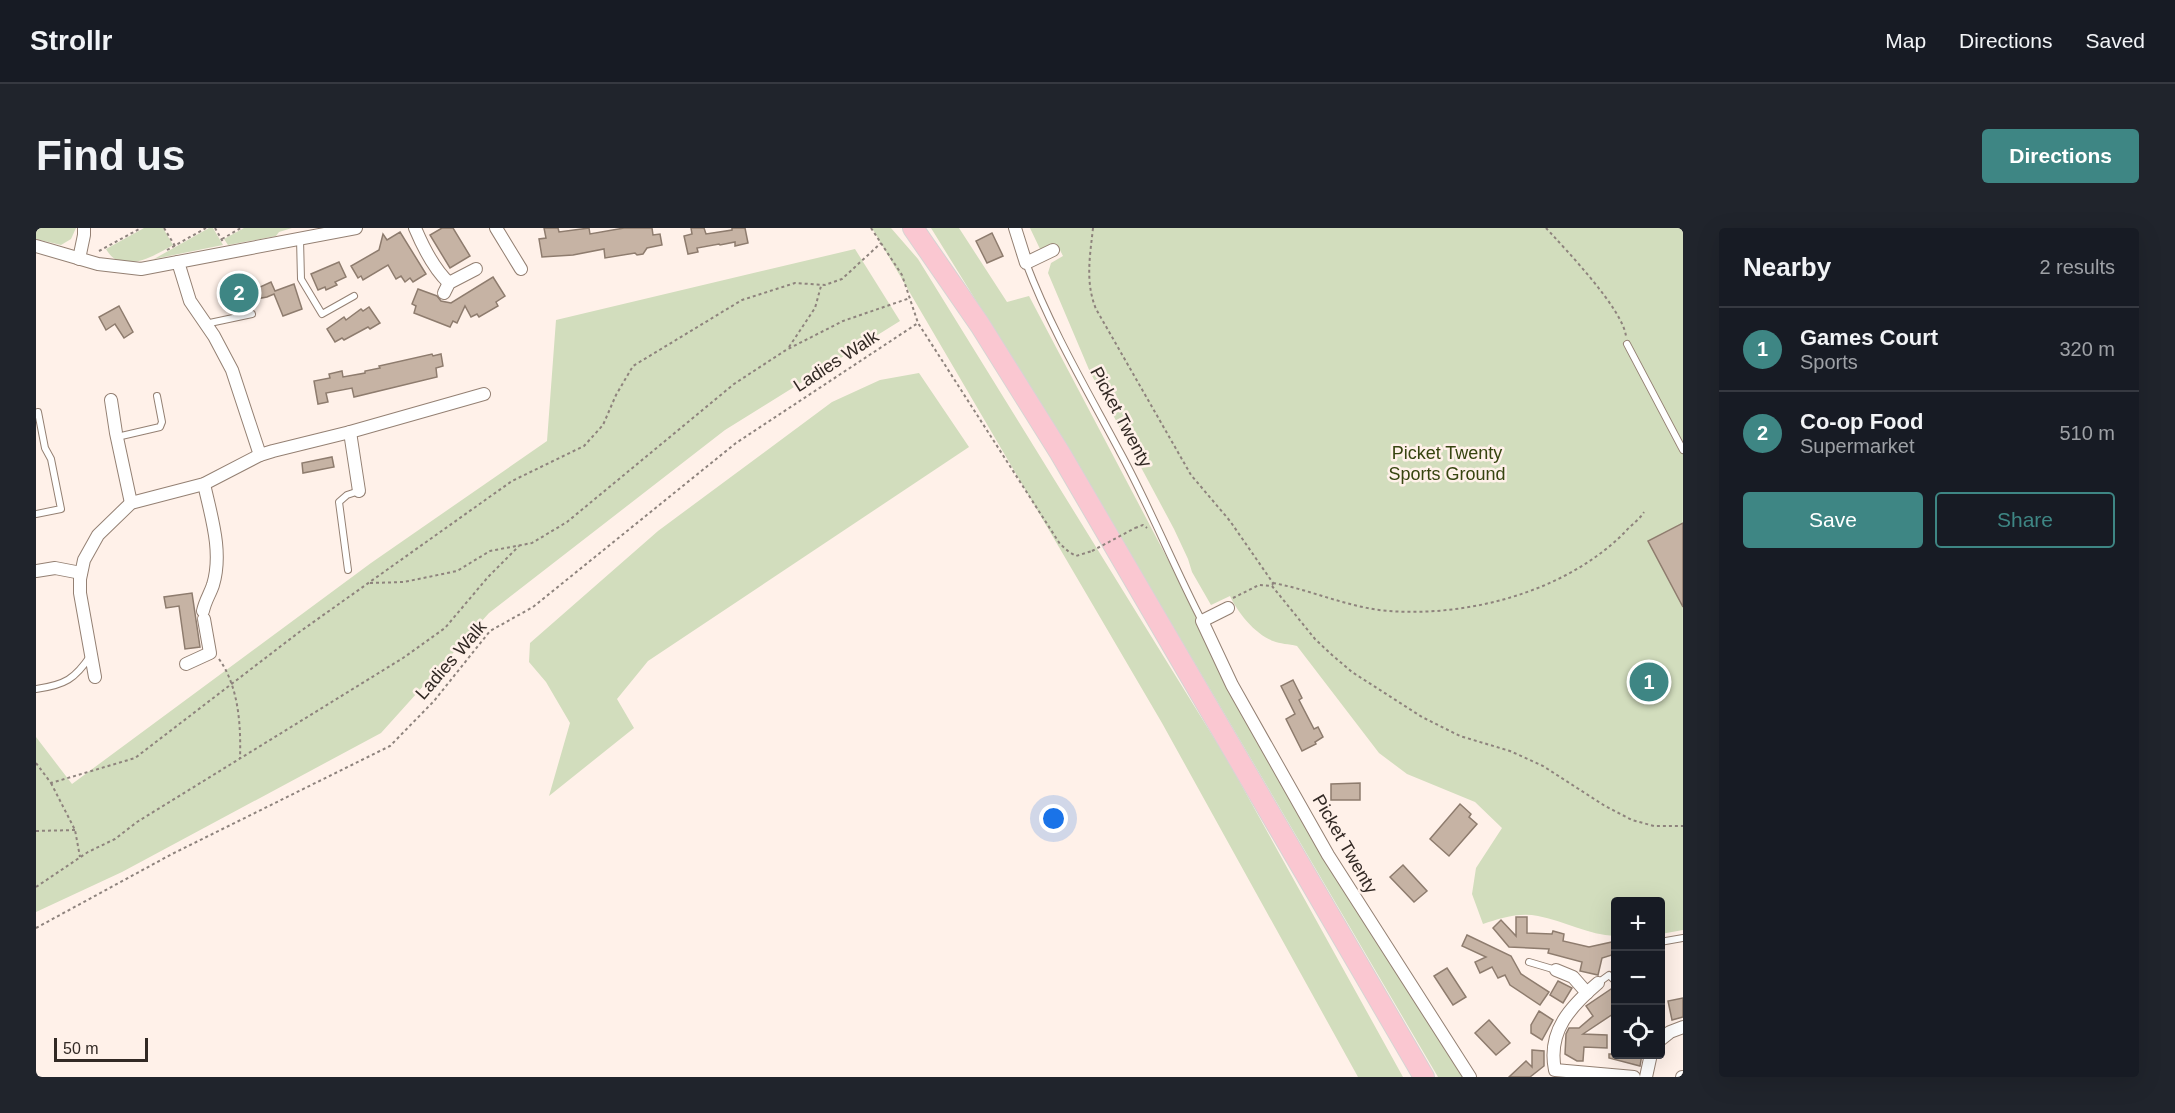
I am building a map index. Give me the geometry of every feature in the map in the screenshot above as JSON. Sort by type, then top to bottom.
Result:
[{"type":"main road","points":[[913,228],[980,325],[1060,453],[1424,1077]]},
{"type":"street","points":[[81,259],[84,228]]},
{"type":"street","points":[[36,246],[104,265],[133,269],[356,228]]},
{"type":"street","points":[[415,228],[443,278],[446,288],[476,269]]},
{"type":"street","points":[[496,228],[521,269]]},
{"type":"street","name":"Picket Twenty","points":[[1015,228],[1026,263]]},
{"type":"street","points":[[1026,263],[1053,250]]},
{"type":"street","points":[[178,262],[189,301],[232,370],[260,455]]},
{"type":"street","points":[[95,677],[80,593],[81,573],[84,560],[98,535],[131,503],[204,484],[260,455],[484,394]]},
{"type":"street","points":[[111,400],[116,437],[131,503]]},
{"type":"street","points":[[350,432],[359,492]]},
{"type":"street","points":[[186,664],[210,653],[203,615],[205,600],[213,585],[217,555],[204,484]]},
{"type":"street","points":[[36,571],[55,568],[81,573]]},
{"type":"street","points":[[1202,621],[1228,608]]},
{"type":"street","name":"Picket Twenty","points":[[1202,621],[1232,685],[1328,855],[1470,1077]]},
{"type":"street","points":[[1556,970],[1573,977],[1587,993]]},
{"type":"street","points":[[1555,1070],[1553,1048],[1557,1030],[1565,1016],[1598,983]]},
{"type":"street","points":[[1665,1036],[1683,1027]]},
{"type":"street","points":[[1646,1077],[1650,1059]]},
{"type":"street","points":[[1544,1077],[1555,1070],[1634,1077]]},
{"type":"lane","points":[[300,239],[302,279],[322,314],[354,296]]},
{"type":"lane","name":"Picket Twenty","points":[[1026,263],[1034,285],[1074,368],[1121,453],[1202,621]]},
{"type":"lane","points":[[204,324],[252,314]]},
{"type":"lane","points":[[1627,344],[1683,450]]},
{"type":"lane","points":[[116,437],[160,427],[162,422],[157,396]]},
{"type":"lane","points":[[36,514],[62,509],[38,412]]},
{"type":"lane","points":[[348,570],[339,502],[347,495],[359,492]]},
{"type":"lane","points":[[36,689],[61,684],[74,677],[91,655]]},
{"type":"lane","points":[[1665,941],[1683,938]]},
{"type":"lane","points":[[1529,962],[1556,970]]},
{"type":"lane","points":[[1598,983],[1609,975],[1611,977]]},
{"type":"path","points":[[81,259],[141,228]]},
{"type":"path","points":[[164,228],[175,246]]},
{"type":"path","points":[[165,252],[206,228]]},
{"type":"path","points":[[221,239],[241,228]]},
{"type":"path","points":[[871,228],[902,275],[918,323],[1060,544],[1076,556],[1092,551],[1135,528],[1143,525],[1147,529]]},
{"type":"path","points":[[1093,228],[1089,288],[1096,309],[1184,464],[1247,544],[1273,583],[1272,586],[1299,620],[1332,655],[1352,672],[1422,717],[1460,736],[1544,766],[1605,806],[1632,820],[1654,826],[1683,826]]},
{"type":"path","points":[[1546,228],[1577,262],[1613,308],[1625,329],[1627,344]]},
{"type":"path","points":[[51,783],[135,758],[298,633],[512,481],[584,446],[603,425],[615,395],[633,366],[742,300],[795,283],[821,285],[842,279],[881,243]]},
{"type":"path","points":[[787,349],[815,308],[821,285]]},
{"type":"path","points":[[369,583],[404,582],[458,571],[490,551],[532,543],[567,522],[734,384],[787,349],[843,321],[910,298]]},
{"type":"path","name":"Ladies Walk","points":[[36,928],[172,854],[390,746],[434,701],[490,631],[533,607],[736,443],[918,323]]},
{"type":"path","points":[[1273,583],[1329,599],[1387,611],[1426,611],[1491,602],[1537,589],[1571,573],[1609,548],[1639,520],[1644,512]]},
{"type":"path","points":[[36,887],[403,658],[445,628],[488,577],[519,546]]},
{"type":"path","points":[[210,653],[218,657],[230,673],[241,729],[240,759]]},
{"type":"path","points":[[36,763],[51,783],[75,830],[80,858]]},
{"type":"path","points":[[36,831],[75,830]]},
{"type":"green space","points":[[36,228],[76,228],[71,239],[61,245],[36,239]]},
{"type":"green space","points":[[144,228],[163,228],[173,245],[147,258],[129,262],[112,257],[106,249]]},
{"type":"green space","points":[[209,228],[213,228],[223,245],[154,259]]},
{"type":"green space","points":[[244,228],[292,228],[279,232],[276,236],[228,245],[224,239]]},
{"type":"green space","points":[[872,228],[891,228],[918,259],[1227,759],[1403,1077],[1358,1077],[1162,723]]},
{"type":"green space","points":[[931,228],[959,228],[1007,302],[1029,296],[1174,571],[1230,689],[1466,1077],[1438,1077],[1090,485]]},
{"type":"green space","name":"Picket Twenty Sports Ground","points":[[1030,228],[1683,228],[1683,930],[1665,933],[1665,897],[1611,897],[1611,936],[1531,915],[1510,916],[1483,924],[1472,894],[1476,868],[1502,828],[1475,802],[1407,774],[1379,753],[1297,646],[1266,638],[1242,616],[1230,596],[1211,605],[1192,572],[1174,529],[1090,372],[1048,273],[1051,263],[1063,256],[1057,244],[1040,249]]},
{"type":"green space","points":[[855,249],[900,321],[725,430],[489,613],[381,733],[122,872],[36,912],[36,737],[72,784],[371,563],[547,441],[556,320]]},
{"type":"green space","points":[[919,373],[969,447],[648,661],[617,699],[634,728],[549,796],[570,723],[546,682],[529,662],[530,643],[658,531],[832,402],[880,380]]},
{"type":"building","points":[[442,228],[453,228],[470,256],[450,268],[430,235]]},
{"type":"building","points":[[544,228],[558,228],[559,232],[589,228],[590,234],[624,228],[652,228],[653,235],[660,234],[662,245],[647,248],[643,254],[637,255],[635,253],[605,258],[604,249],[573,255],[542,257],[539,239],[546,238]]},
{"type":"building","points":[[691,228],[704,228],[706,234],[732,230],[732,228],[745,228],[748,243],[735,246],[735,242],[697,248],[698,252],[688,254],[684,236],[692,234]]},
{"type":"building","points":[[400,232],[426,274],[413,282],[410,278],[405,282],[401,276],[396,279],[388,265],[363,280],[361,276],[358,278],[351,266],[379,250],[383,234],[387,240]]},
{"type":"building","points":[[992,233],[1003,256],[987,263],[976,241]]},
{"type":"building","points":[[339,262],[346,277],[335,282],[337,285],[326,290],[325,287],[318,290],[311,274]]},
{"type":"building","points":[[493,277],[505,296],[496,302],[498,306],[479,317],[477,314],[471,317],[465,306],[457,323],[453,321],[450,327],[414,313],[416,306],[412,304],[418,289],[437,296],[441,301],[451,303]]},
{"type":"building","points":[[255,280],[256,289],[271,282],[275,291],[294,284],[302,309],[283,316],[274,294],[223,305],[220,287]]},
{"type":"building","points":[[119,306],[133,332],[124,338],[115,324],[106,330],[99,317]]},
{"type":"building","points":[[369,307],[380,323],[335,342],[327,329],[344,317],[346,320],[361,309],[363,311]]},
{"type":"building","points":[[432,354],[433,356],[441,354],[443,366],[436,368],[437,377],[354,397],[352,388],[326,393],[328,402],[318,404],[314,381],[330,378],[329,374],[342,371],[343,377],[365,373],[365,371],[380,368],[379,366]]},
{"type":"building","points":[[332,457],[334,467],[303,473],[302,463]]},
{"type":"building","points":[[1683,523],[1683,607],[1648,541]]},
{"type":"building","points":[[192,593],[200,647],[185,649],[179,606],[166,608],[164,597]]},
{"type":"building","points":[[1293,680],[1302,698],[1299,700],[1314,729],[1318,727],[1323,737],[1315,742],[1316,744],[1302,751],[1286,719],[1295,714],[1281,686]]},
{"type":"building","points":[[1360,783],[1360,800],[1331,800],[1331,784]]},
{"type":"building","points":[[1460,804],[1471,814],[1469,817],[1477,824],[1449,856],[1430,839]]},
{"type":"building","points":[[1403,865],[1427,891],[1414,902],[1390,877]]},
{"type":"building","points":[[1516,917],[1527,917],[1527,933],[1552,934],[1553,931],[1564,934],[1563,941],[1589,947],[1611,942],[1611,955],[1602,958],[1598,975],[1580,971],[1582,962],[1548,953],[1549,949],[1509,947],[1493,928],[1501,920],[1516,936]]},
{"type":"building","points":[[1467,935],[1511,956],[1521,974],[1549,992],[1540,1005],[1510,985],[1505,975],[1498,978],[1492,967],[1480,973],[1475,962],[1486,957],[1462,946]]},
{"type":"building","points":[[1447,968],[1466,997],[1453,1005],[1434,976]]},
{"type":"building","points":[[1558,981],[1572,988],[1563,1003],[1550,995]]},
{"type":"building","points":[[1611,989],[1611,1015],[1583,1034],[1607,1035],[1607,1048],[1584,1047],[1583,1061],[1577,1061],[1565,1054],[1566,1034],[1569,1028],[1579,1028],[1593,1016],[1586,1006]]},
{"type":"building","points":[[1683,998],[1683,1017],[1672,1020],[1668,1001]]},
{"type":"building","points":[[1539,1011],[1553,1020],[1542,1040],[1531,1033],[1531,1025]]},
{"type":"building","points":[[1489,1020],[1510,1043],[1496,1055],[1475,1033]]},
{"type":"building","points":[[1532,1050],[1544,1051],[1544,1066],[1530,1077],[1509,1077],[1526,1061],[1532,1067]]},
{"type":"building","points":[[1613,1059],[1641,1059],[1640,1066]]},
{"type":"place","name":"Co-op Food","points":[[239,293]]},
{"type":"place","name":"Games Court","points":[[1649,682]]}]
